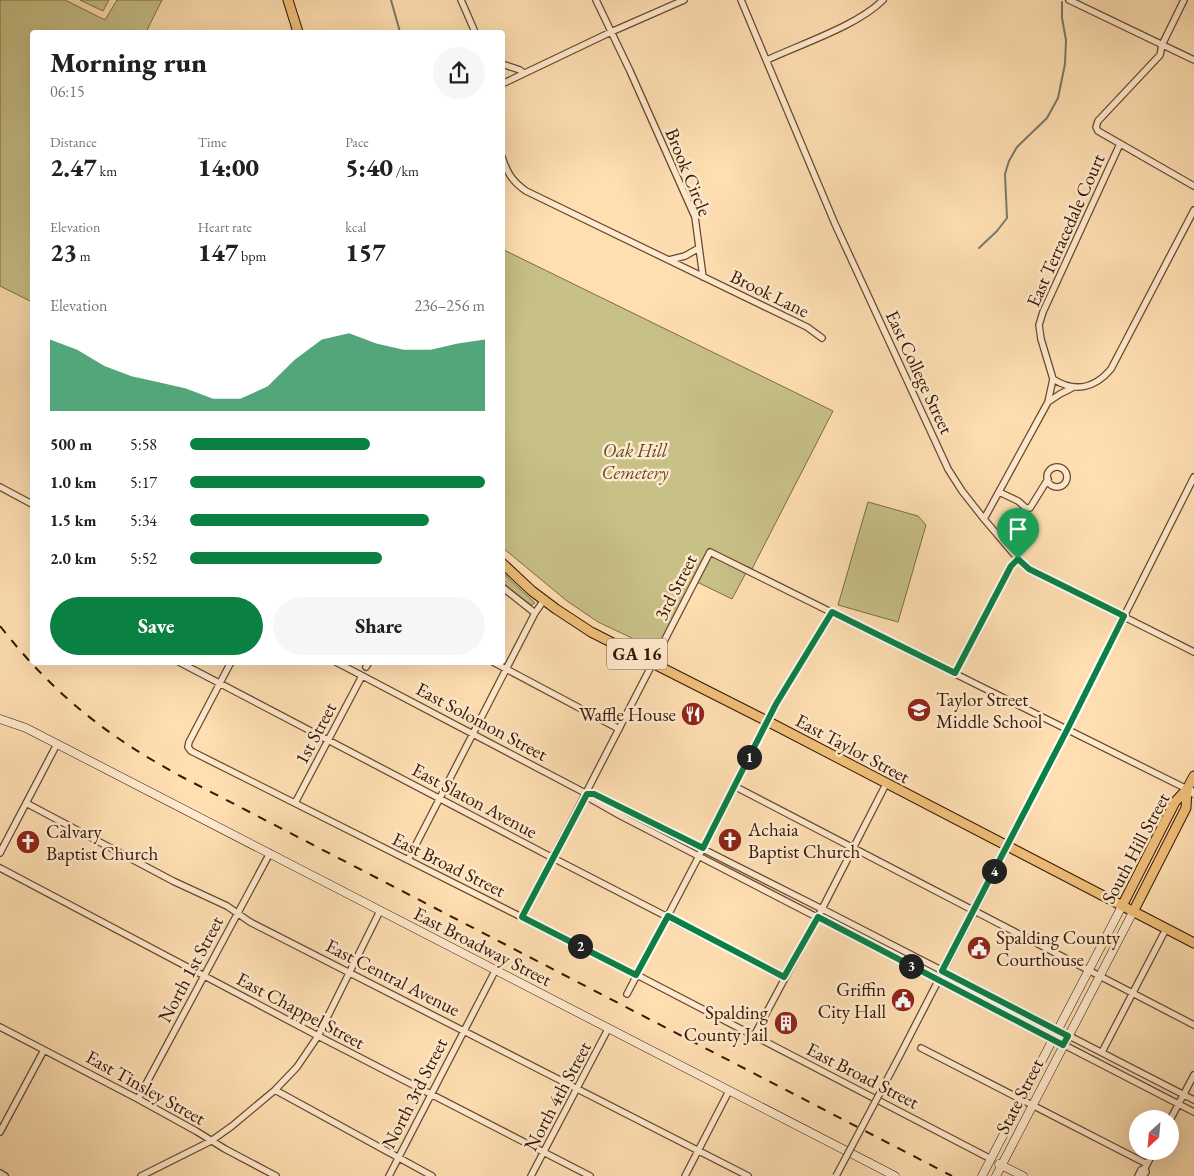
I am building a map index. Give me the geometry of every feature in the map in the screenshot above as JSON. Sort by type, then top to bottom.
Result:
[{"type":"main road","points":[[288,0],[297,30]]},
{"type":"main road","name":"GA 16","points":[[505,566],[544,600]]},
{"type":"main road","name":"East Taylor Street","points":[[544,600],[579,625],[768,721],[1194,943]]},
{"type":"main road","name":"East Broadway Street","points":[[0,719],[26,728],[895,1176]]},
{"type":"main road","name":"South Hill Street","points":[[982,1176],[1175,802],[1190,791],[1194,776]]},
{"type":"main road","name":"State Street","points":[[996,1176],[1186,808],[1190,791]]},
{"type":"main road","points":[[991,1159],[1022,1176]]},
{"type":"street","points":[[461,0],[475,30]]},
{"type":"street","name":"Brook Circle","points":[[596,0],[695,217],[703,277]]},
{"type":"street","points":[[505,82],[684,0]]},
{"type":"street","name":"East College Street","points":[[741,0],[835,224],[948,469],[962,491],[1018,559],[1029,569],[1194,652]]},
{"type":"street","points":[[767,60],[844,26],[873,10],[883,0]]},
{"type":"street","points":[[1184,0],[1162,45],[1160,55],[1098,121],[1096,127],[1120,144],[1194,186]]},
{"type":"street","points":[[1074,1],[1194,60]]},
{"type":"street","points":[[505,65],[520,70],[523,73]]},
{"type":"street","name":"East Terracedale Court","points":[[1048,402],[1052,379],[1039,326],[1043,312],[1120,144]]},
{"type":"street","points":[[505,167],[514,182],[526,192],[703,277]]},
{"type":"street","points":[[984,519],[1048,402],[1072,388],[1092,384],[1104,377],[1112,368],[1194,210]]},
{"type":"street","points":[[668,260],[685,256],[699,248]]},
{"type":"street","name":"Brook Lane","points":[[703,277],[807,327],[822,338]]},
{"type":"street","points":[[1052,379],[1072,388]]},
{"type":"street","points":[[836,1176],[1191,489],[1194,477]]},
{"type":"street","points":[[999,492],[1018,500],[1026,508],[1030,508],[1048,479]]},
{"type":"street","points":[[0,487],[30,503]]},
{"type":"street","name":"3rd Street","points":[[587,794],[710,552],[832,612]]},
{"type":"street","points":[[955,673],[1011,566],[1018,559]]},
{"type":"street","points":[[505,589],[535,613]]},
{"type":"street","points":[[408,860],[535,613],[544,600]]},
{"type":"street","points":[[627,994],[768,721],[832,612],[1190,791]]},
{"type":"street","name":"East Slaton Avenue","points":[[184,665],[784,977]]},
{"type":"street","points":[[219,684],[229,665]]},
{"type":"street","name":"East Solomon Street","points":[[342,665],[587,794],[591,799],[699,856],[1194,1112]]},
{"type":"street","points":[[498,665],[620,729]]},
{"type":"street","name":"1st Street","points":[[295,803],[362,676]]},
{"type":"street","name":"East Broad Street","points":[[219,684],[189,742],[188,747],[191,750],[636,975],[991,1159]]},
{"type":"street","points":[[0,853],[57,744]]},
{"type":"street","points":[[754,1036],[886,784]]},
{"type":"street","points":[[734,786],[1194,1025]]},
{"type":"street","points":[[522,917],[587,794]]},
{"type":"street","name":"East Solomon Street","points":[[587,794],[594,794],[703,848],[1194,1100]]},
{"type":"street","name":"East Central Avenue","points":[[26,804],[173,881],[227,906],[250,922],[748,1176]]},
{"type":"street","name":"North 1st Street","points":[[138,1098],[270,853]]},
{"type":"street","name":"East Chappel Street","points":[[0,868],[318,1036],[590,1176]]},
{"type":"street","points":[[141,1176],[211,1141],[275,1090],[297,1067],[318,1036],[380,911]]},
{"type":"street","points":[[1102,1052],[1166,929]]},
{"type":"street","name":"North 3rd Street","points":[[389,1176],[495,971]]},
{"type":"street","name":"East Tinsley Street","points":[[0,1027],[138,1098],[211,1141],[276,1176]]},
{"type":"street","name":"North 4th Street","points":[[531,1176],[608,1029]]},
{"type":"street","points":[[921,1048],[1022,1099],[1146,1166]]},
{"type":"street","points":[[0,1132],[44,1050]]},
{"type":"street","points":[[1176,1110],[1194,1075]]},
{"type":"street","points":[[275,1090],[432,1176]]},
{"type":"street","points":[[685,1176],[729,1091]]},
{"type":"street","points":[[1138,1176],[1149,1160]]},
{"type":"street","points":[[1143,1176],[1146,1172],[1146,1166]]},
{"type":"street","points":[[0,1173],[5,1176]]},
{"type":"green space","points":[[0,0],[65,0],[105,20],[117,0],[162,0],[147,30],[30,30],[30,301],[0,286]]},
{"type":"green space","points":[[80,0],[109,0],[103,11]]},
{"type":"green space","name":"Oak Hill Cemetery","points":[[505,250],[833,411],[752,569],[749,567],[732,599],[693,580],[657,650],[598,622],[567,601],[505,550]]},
{"type":"green space","points":[[868,502],[918,516],[926,525],[898,622],[838,605]]},
{"type":"green space","points":[[505,575],[535,603],[531,605],[505,585]]},
{"type":"waterway","points":[[391,0],[399,30]]},
{"type":"waterway","points":[[979,248],[997,231],[1007,218],[1005,174],[1009,161],[1017,147],[1047,118],[1058,98],[1065,64],[1066,40],[1062,18],[1062,2]]},
{"type":"railway","points":[[0,626],[30,661]]},
{"type":"railway","points":[[33,665],[62,694],[84,712],[156,763],[952,1176]]},
{"type":"place","name":"Taylor Street Middle School","points":[[919,710]]},
{"type":"place","name":"Waffle House","points":[[693,714]]},
{"type":"place","name":"Achaia Baptist Church","points":[[730,840]]},
{"type":"place","name":"Calvary Baptist Church","points":[[28,842]]},
{"type":"place","name":"Spalding County Courthouse","points":[[979,948]]},
{"type":"place","name":"Griffin City Hall","points":[[903,1000]]},
{"type":"place","name":"Spalding County Jail","points":[[786,1023]]},
{"type":"route","points":[[1018,559],[1029,569],[1124,616],[942,971],[1068,1036],[1063,1045],[818,917],[784,977],[668,916],[636,975],[522,917],[587,794],[594,794],[703,848],[776,704],[832,612],[955,673],[1011,566],[1018,559]]}]
